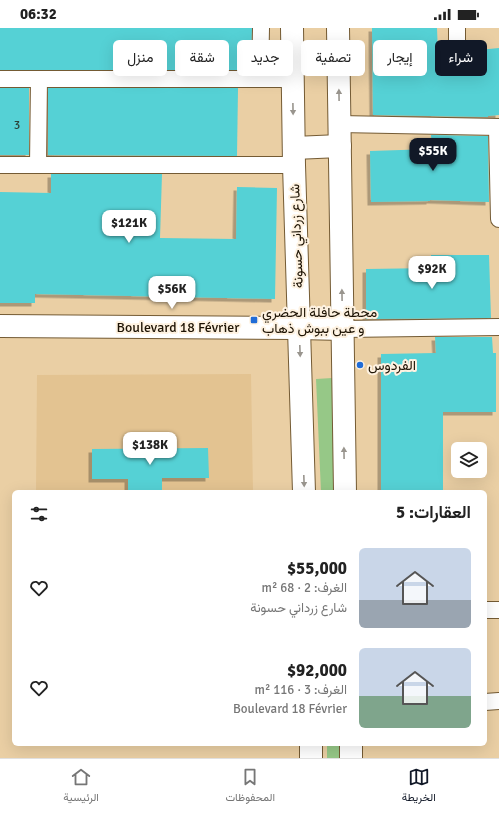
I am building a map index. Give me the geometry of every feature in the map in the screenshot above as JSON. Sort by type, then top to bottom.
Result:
[{"type":"main road","name":"شارع زرداني حسونة","points":[[292,28],[294,157],[304,490]]},
{"type":"main road","points":[[338,28],[345,490]]},
{"type":"main road","points":[[294,157],[340,146]]},
{"type":"main road","name":"Boulevard 18 Février","points":[[0,326],[342,329]]},
{"type":"main road","points":[[311,746],[311,758]]},
{"type":"main road","points":[[351,746],[351,758]]},
{"type":"street","points":[[260,79],[261,28]]},
{"type":"street","points":[[0,79],[293,79]]},
{"type":"street","points":[[38,165],[39,79]]},
{"type":"street","points":[[340,124],[498,127],[499,219]]},
{"type":"street","points":[[0,165],[294,157]]},
{"type":"street","name":"Boulevard 18 Février","points":[[342,329],[499,327]]},
{"type":"street","points":[[487,610],[499,610]]},
{"type":"street","points":[[487,702],[499,701]]},
{"type":"shaded area","points":[[251,374],[253,490],[36,490],[37,375]]},
{"type":"green space","points":[[332,378],[336,490],[321,490],[316,379]]},
{"type":"green space","points":[[327,746],[345,746],[345,758],[327,758]]},
{"type":"building","points":[[0,28],[252,28],[252,40],[237,40],[237,70],[229,70],[229,40],[175,40],[175,70],[167,70],[167,40],[113,40],[113,70],[0,70]]},
{"type":"building","points":[[372,28],[437,28],[437,40],[435,40],[435,76],[487,76],[487,49],[499,48],[499,115],[488,117],[373,115]]},
{"type":"building","points":[[0,88],[29,88],[29,155],[0,155]]},
{"type":"building","points":[[48,88],[238,88],[237,156],[48,155]]},
{"type":"building","points":[[431,135],[488,136],[489,202],[430,200],[371,202],[370,151],[432,149]]},
{"type":"building","points":[[51,174],[162,174],[160,238],[236,239],[237,187],[277,188],[275,299],[35,294],[35,303],[0,303],[0,192],[51,193]]},
{"type":"building","points":[[431,255],[489,255],[491,318],[366,319],[366,269],[432,268]]},
{"type":"building","points":[[435,337],[492,337],[493,353],[496,353],[496,412],[443,412],[443,490],[381,490],[381,354],[436,353]]},
{"type":"building","points":[[208,448],[209,478],[162,478],[162,490],[128,490],[128,479],[92,479],[92,449]]},
{"type":"place","name":"محطة حافلة الحضري و عين ببوش ذهاب","points":[[254,320]]},
{"type":"place","name":"الفردوس","points":[[360,365]]}]
